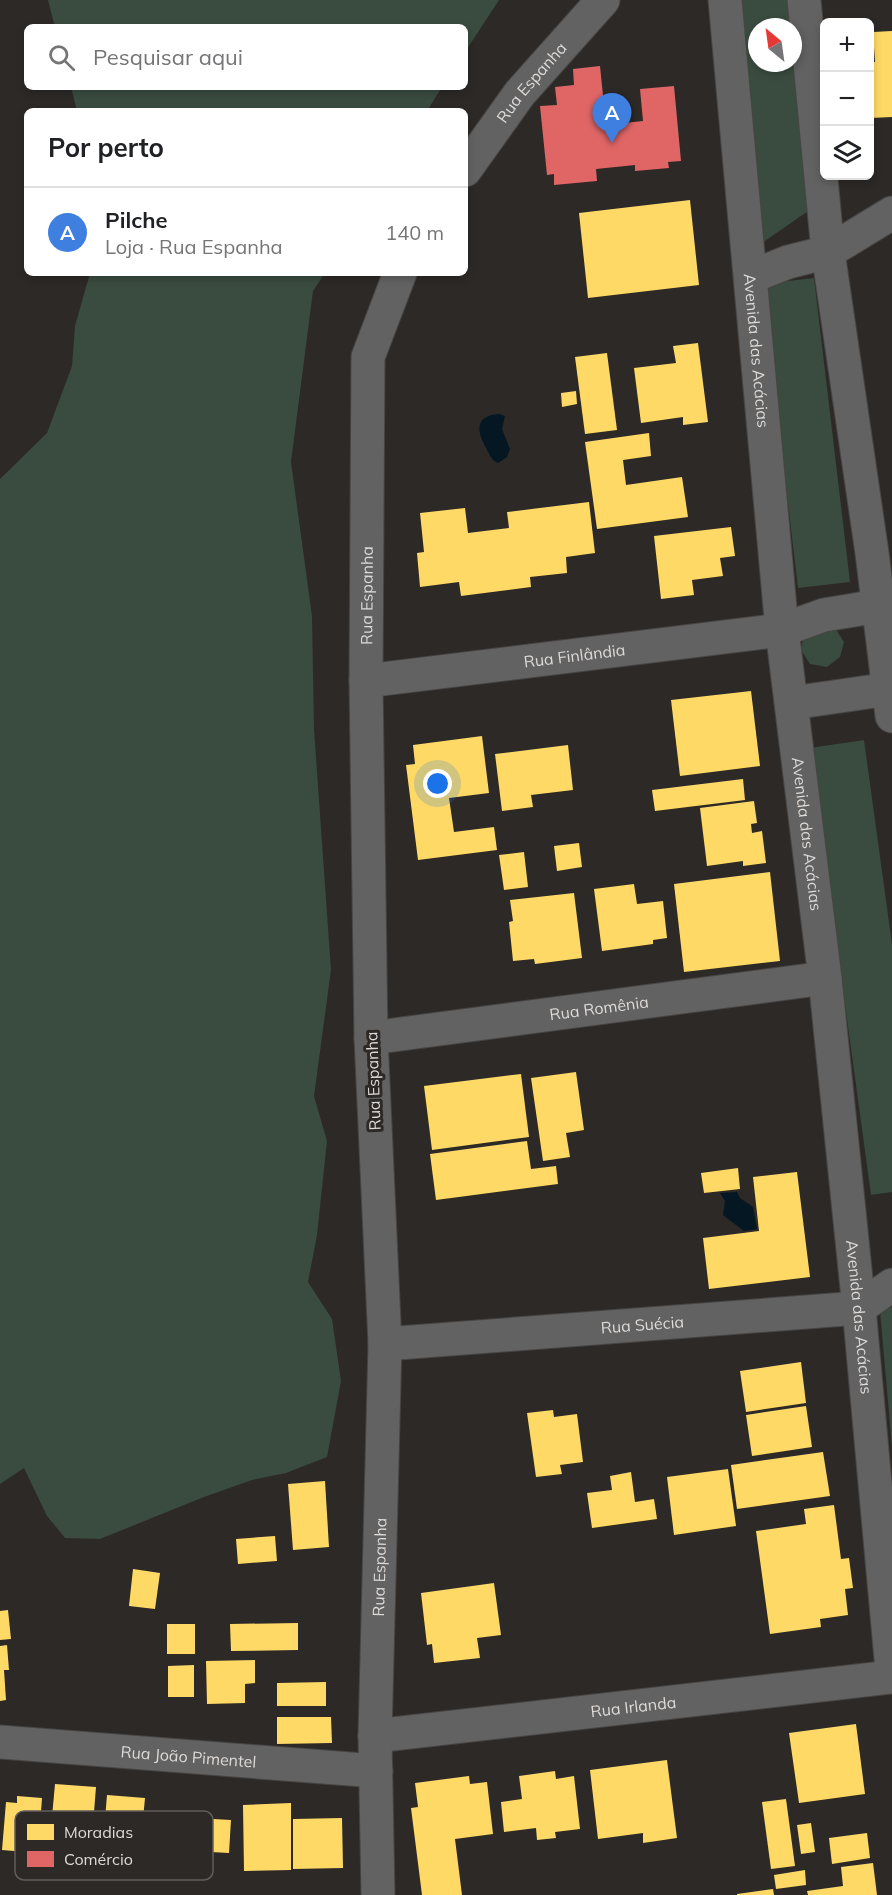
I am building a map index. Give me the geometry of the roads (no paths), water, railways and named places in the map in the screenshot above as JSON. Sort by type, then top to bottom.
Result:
[{"type":"street","name":"Rua Espanha","points":[[468,166],[520,93],[603,0]]},
{"type":"street","name":"Avenida das Acácias","points":[[725,0],[782,630],[825,978],[859,1308],[892,1670]]},
{"type":"street","points":[[792,703],[890,702],[872,553],[828,252],[804,0]]},
{"type":"street","points":[[751,277],[788,262],[828,252],[892,213]]},
{"type":"street","name":"Rua Espanha","points":[[378,1895],[375,1736],[385,1344],[371,1038],[366,681],[368,357],[399,276]]},
{"type":"street","name":"Rua Finlândia","points":[[366,681],[782,630],[824,615],[878,606]]},
{"type":"street","name":"Rua Romênia","points":[[371,1038],[825,978]]},
{"type":"street","points":[[859,1308],[892,1285]]},
{"type":"street","name":"Rua Suécia","points":[[385,1344],[859,1308]]},
{"type":"street","name":"Rua Irlanda","points":[[375,1736],[892,1677]]},
{"type":"street","name":"Rua João Pimentel","points":[[0,1742],[376,1771]]},
{"type":"water","points":[[499,414],[505,416],[502,429],[510,449],[507,457],[498,463],[490,455],[483,442],[480,425],[485,418]]},
{"type":"water","points":[[737,1192],[740,1198],[753,1207],[757,1229],[744,1231],[723,1215],[725,1201],[720,1193]]},
{"type":"place","name":"Pilche","points":[[612,143]]}]
